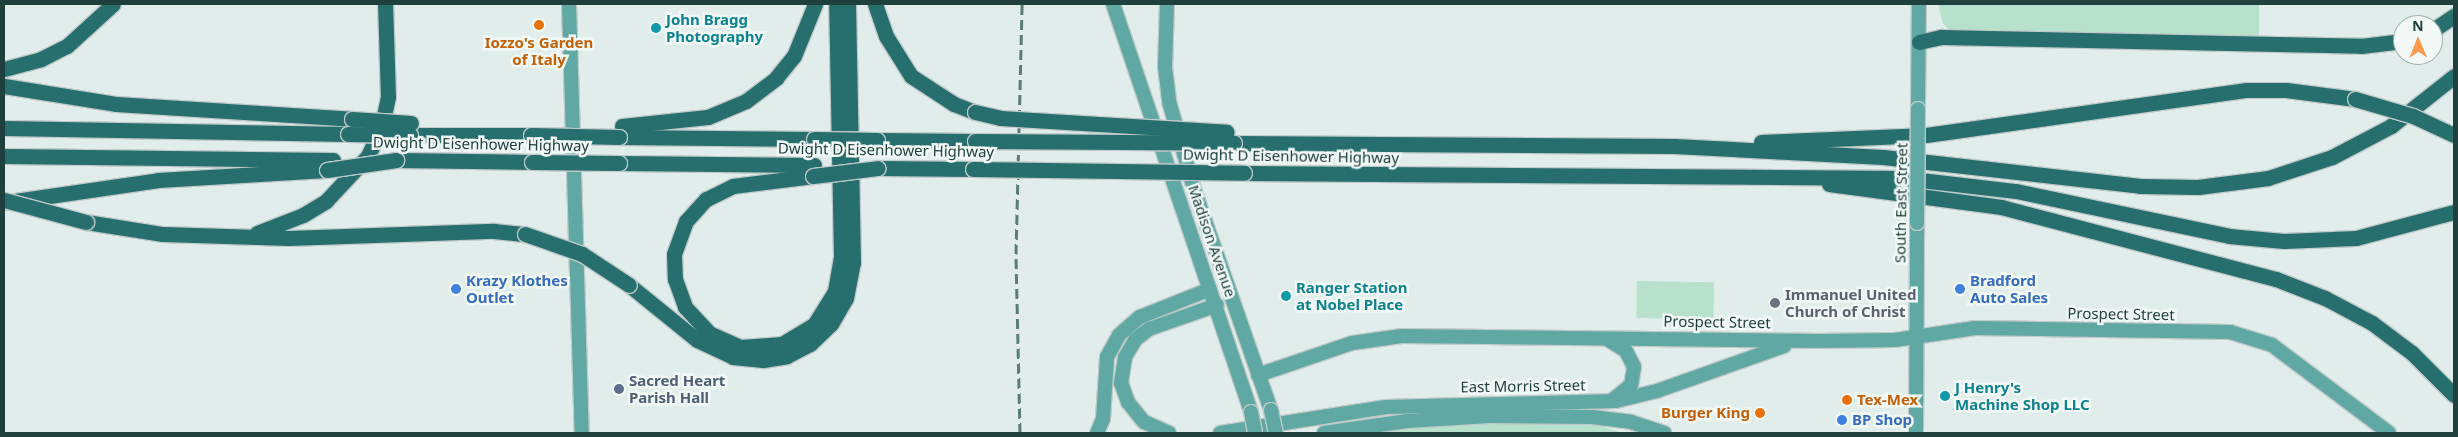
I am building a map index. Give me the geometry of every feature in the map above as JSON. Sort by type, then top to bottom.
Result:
[{"type":"highway","points":[[4,69],[41,59],[78,38],[113,4]]},
{"type":"highway","points":[[248,236],[314,210],[341,189],[368,156],[382,124],[388,97],[385,4]]},
{"type":"highway","points":[[620,131],[708,117],[746,101],[776,78],[794,56],[815,4]]},
{"type":"highway","points":[[814,171],[733,186],[706,199],[686,221],[674,254],[676,284],[685,307],[709,333],[741,347],[782,344],[814,325],[836,291],[841,261],[836,4]]},
{"type":"highway","points":[[4,202],[86,222],[163,234],[248,236],[524,234],[582,254],[629,285],[697,340],[733,357],[763,360],[787,356],[810,344],[831,324],[846,298],[853,263],[848,4]]},
{"type":"highway","points":[[875,4],[886,36],[911,76],[954,104],[975,112],[1000,118],[1231,138]]},
{"type":"highway","points":[[2443,23],[2454,16]]},
{"type":"highway","points":[[1920,42],[1942,37],[2361,46],[2393,42]]},
{"type":"highway","points":[[1674,146],[1920,160],[2158,187],[2219,186],[2288,173],[2347,150],[2391,126],[2454,76]]},
{"type":"highway","points":[[4,86],[100,103],[352,119],[411,129]]},
{"type":"highway","points":[[1674,146],[1926,135],[2247,90],[2286,90],[2355,99],[2412,116],[2454,135]]},
{"type":"highway","name":"Dwight D Eisenhower Highway","points":[[4,128],[306,134],[348,134],[411,129],[532,136],[620,131],[878,140],[975,141],[1231,138],[1317,143],[1674,146]]},
{"type":"highway","name":"Dwight D Eisenhower Highway","points":[[4,156],[291,159],[330,165],[396,160],[619,163],[814,171],[878,168],[1767,177]]},
{"type":"highway","points":[[4,202],[197,176],[280,173],[330,165]]},
{"type":"highway","points":[[1767,177],[1849,175],[1968,185],[2054,198],[2260,240],[2356,238],[2454,212]]},
{"type":"highway","points":[[1767,177],[1921,193],[2001,207],[2276,279],[2324,298],[2372,323],[2412,353],[2454,396]]},
{"type":"main road","points":[[569,4],[582,433]]},
{"type":"main road","name":"Madison Avenue","points":[[1113,4],[1217,306],[1256,433]]},
{"type":"main road","name":"Madison Avenue","points":[[1167,4],[1165,67],[1170,105],[1196,192],[1271,410],[1276,433]]},
{"type":"main road","name":"South East Street","points":[[1916,433],[1920,4]]},
{"type":"main road","points":[[1097,433],[1103,419],[1107,357],[1119,335],[1140,317],[1210,290]]},
{"type":"main road","points":[[1169,433],[1144,422],[1128,402],[1121,383],[1125,357],[1136,339],[1149,329],[1217,306]]},
{"type":"main road","name":"Prospect Street","points":[[1258,375],[1352,343],[1383,338],[1607,339],[1622,336],[1819,341],[1916,337],[1974,328],[2248,335],[2286,354],[2389,433]]},
{"type":"main road","points":[[1606,401],[1628,389],[1634,372],[1626,351],[1607,339]]},
{"type":"main road","name":"East Morris Street","points":[[1220,433],[1395,406],[1606,401],[1647,395],[1764,350],[1819,341]]},
{"type":"main road","points":[[1592,417],[1643,433]]},
{"type":"main road","name":"East Morris Street","points":[[1324,433],[1428,419],[1592,417],[1631,422],[1664,433]]},
{"type":"green space","points":[[1938,4],[2259,4],[2259,38],[1949,30],[1943,23]]},
{"type":"green space","points":[[1637,281],[1714,282],[1713,319],[1636,318]]},
{"type":"green space","points":[[1459,424],[1593,424],[1623,433],[1371,433]]},
{"type":"railway","points":[[1020,433],[1016,254],[1022,4]]},
{"type":"place","name":"Iozzo's Garden of Italy","points":[[539,25]]},
{"type":"place","name":"John Bragg Photography","points":[[656,28]]},
{"type":"place","name":"Krazy Klothes Outlet","points":[[456,289]]},
{"type":"place","name":"Bradford Auto Sales","points":[[1960,289]]},
{"type":"place","name":"Ranger Station at Nobel Place","points":[[1286,296]]},
{"type":"place","name":"Immanuel United Church of Christ","points":[[1775,303]]},
{"type":"place","name":"Sacred Heart Parish Hall","points":[[619,389]]},
{"type":"place","name":"J Henry's Machine Shop LLC","points":[[1945,396]]},
{"type":"place","name":"Tex-Mex","points":[[1847,400]]},
{"type":"place","name":"Burger King","points":[[1760,413]]},
{"type":"place","name":"BP Shop","points":[[1842,420]]}]
